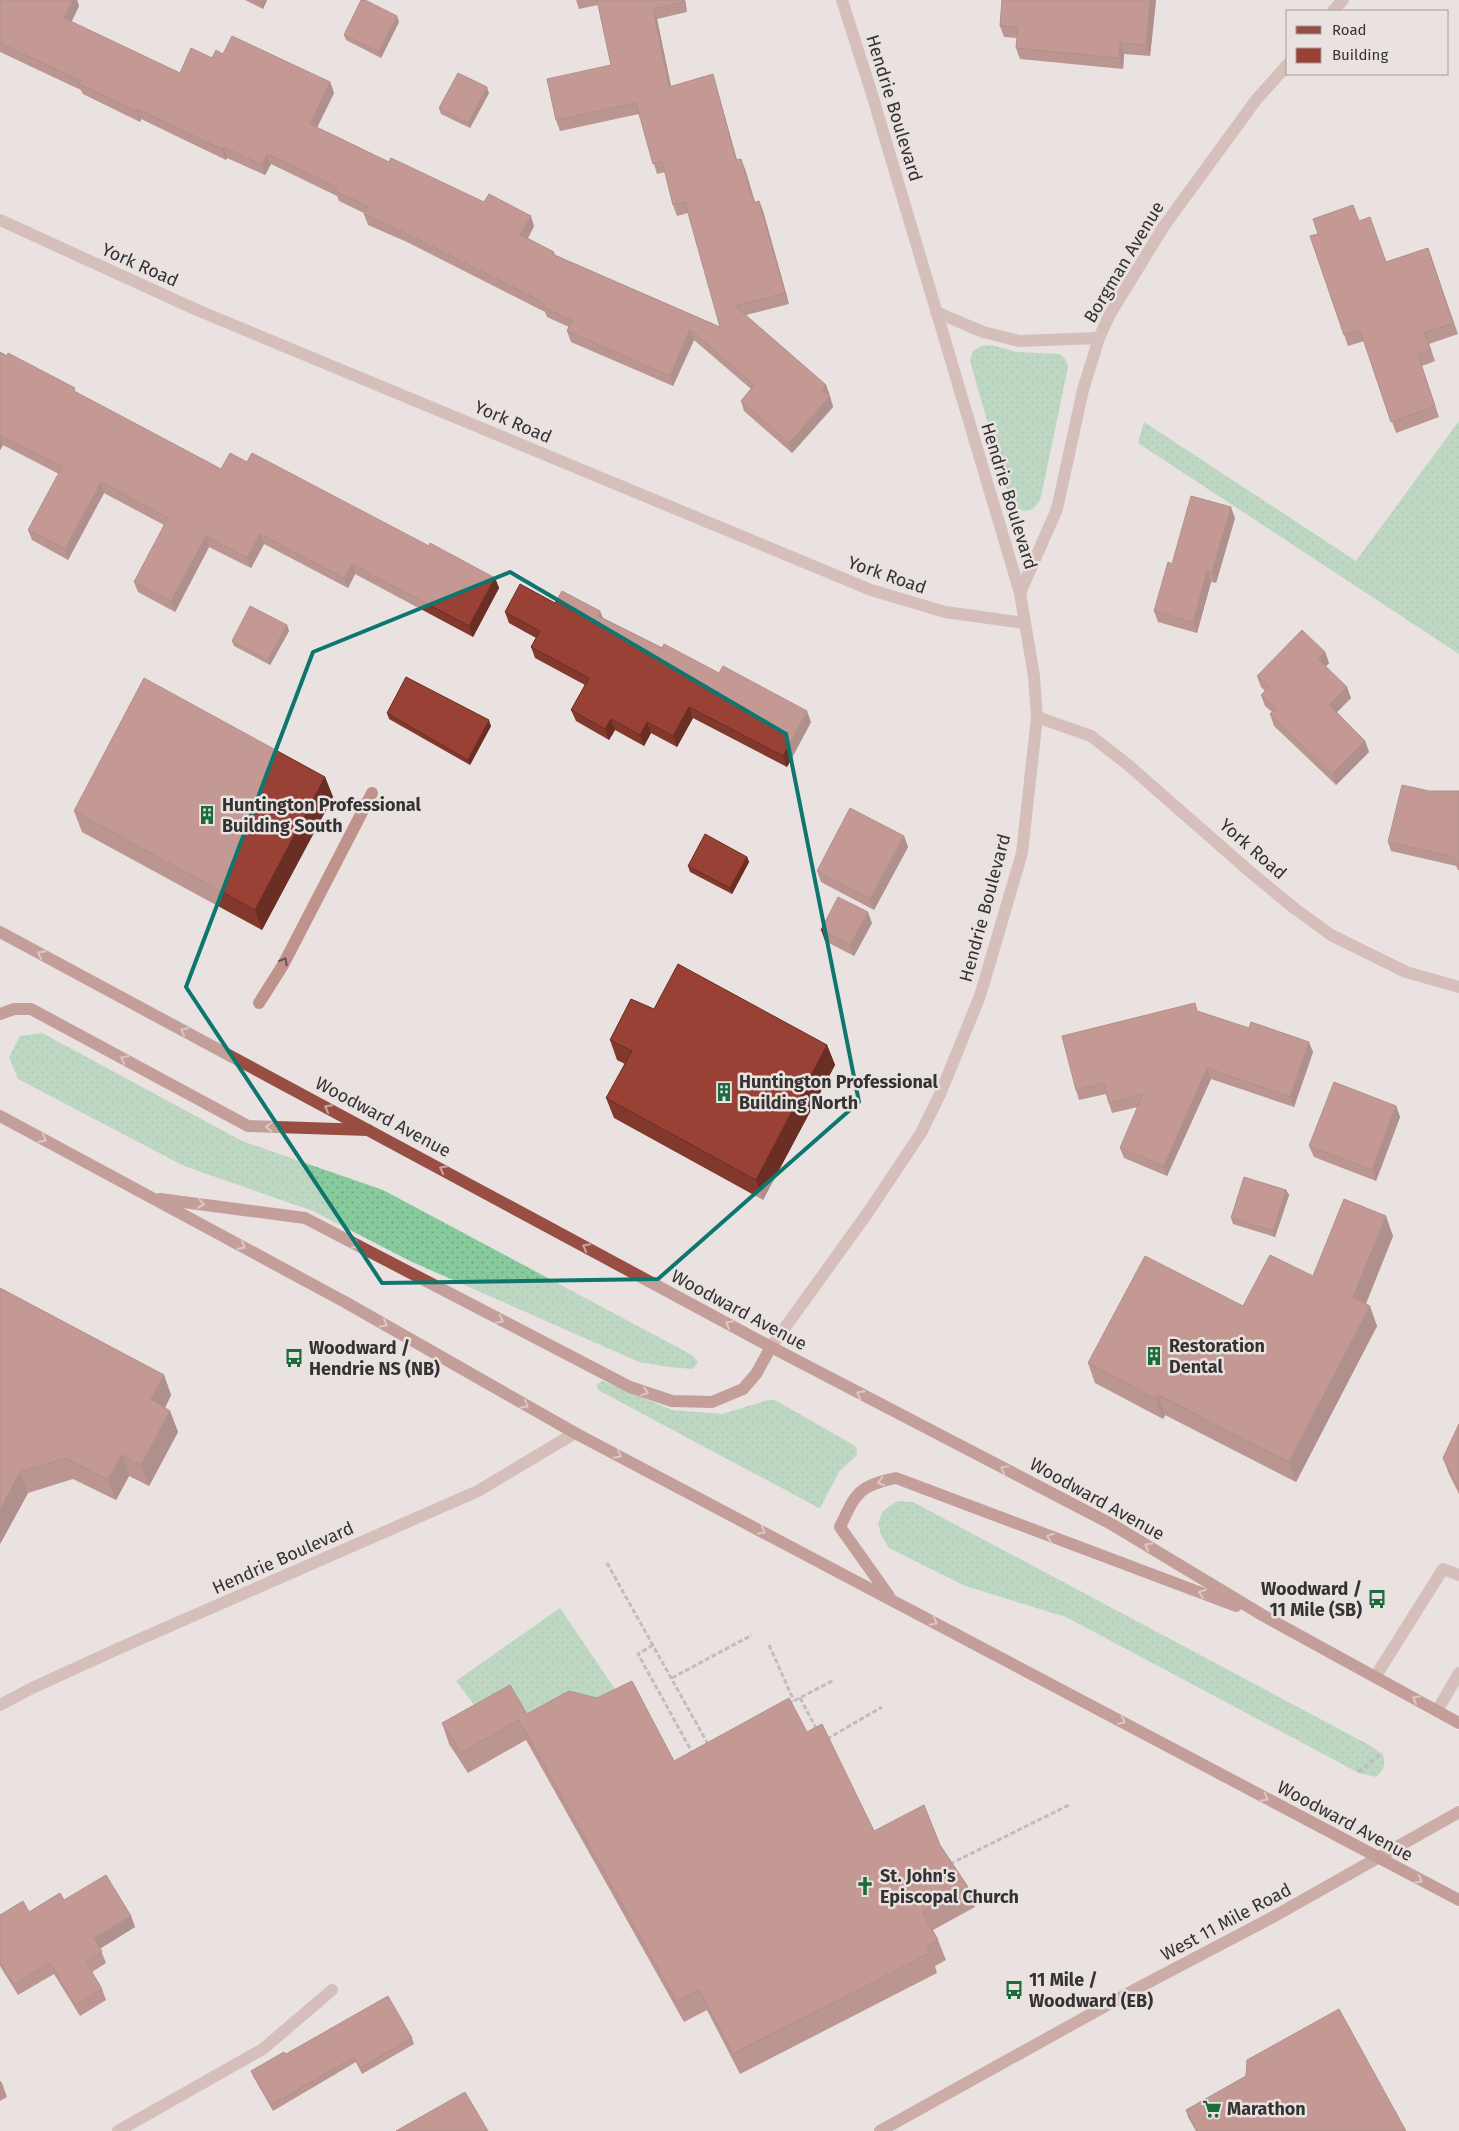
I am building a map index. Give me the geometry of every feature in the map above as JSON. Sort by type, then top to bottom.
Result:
[{"type":"main road","name":"Woodward Avenue","points":[[0,932],[771,1347],[1113,1525],[1264,1616],[1459,1723]]},
{"type":"main road","points":[[0,1014],[14,1009],[32,1009],[248,1126],[370,1131]]},
{"type":"main road","name":"Woodward Avenue","points":[[0,1116],[345,1302],[575,1433],[1459,1900]]},
{"type":"main road","points":[[152,1198],[305,1218],[630,1387],[672,1401],[712,1402],[743,1390],[756,1374],[771,1347]]},
{"type":"main road","points":[[891,1599],[840,1528],[854,1497],[873,1483],[896,1478],[1264,1616]]},
{"type":"main road","name":"West 11 Mile Road","points":[[880,2131],[1136,1989],[1379,1859],[1459,1812]]},
{"type":"street","name":"Hendrie Boulevard","points":[[771,1347],[870,1211],[921,1133],[942,1092],[980,996],[1022,853],[1037,716],[1034,676],[1020,593],[874,100],[842,0]]},
{"type":"street","points":[[1334,10],[1343,0]]},
{"type":"street","name":"Borgman Avenue","points":[[1020,593],[1057,509],[1083,390],[1099,338],[1110,314],[1164,226],[1256,100],[1286,66]]},
{"type":"street","name":"York Road","points":[[0,220],[197,310],[871,590],[945,612],[1024,623]]},
{"type":"street","points":[[936,312],[983,332],[1019,341],[1099,338]]},
{"type":"street","name":"York Road","points":[[1037,716],[1091,736],[1127,764],[1248,870],[1331,935],[1406,972],[1459,987]]},
{"type":"street","points":[[259,1003],[282,965],[372,793]]},
{"type":"street","name":"Hendrie Boulevard","points":[[0,1706],[32,1688],[122,1647],[478,1491],[575,1433]]},
{"type":"street","points":[[1375,1677],[1443,1569],[1459,1575]]},
{"type":"street","points":[[1437,1710],[1459,1672]]},
{"type":"street","points":[[118,2131],[263,2050],[332,1990]]},
{"type":"path","points":[[608,1563],[710,1748],[716,1744]]},
{"type":"path","points":[[672,1678],[752,1635]]},
{"type":"path","points":[[653,1645],[638,1654],[697,1761]]},
{"type":"path","points":[[769,1646],[794,1702]]},
{"type":"path","points":[[787,1705],[834,1680]]},
{"type":"path","points":[[800,1698],[819,1732]]},
{"type":"path","points":[[823,1741],[882,1707]]},
{"type":"path","points":[[1358,1772],[1382,1753]]},
{"type":"path","points":[[948,1865],[1068,1805]]},
{"type":"highlighted area","points":[[510,572],[786,734],[859,1102],[658,1279],[382,1283],[186,987],[313,652]]},
{"type":"green space","points":[[992,345],[1016,352],[1060,354],[1065,358],[1068,367],[1041,497],[1034,508],[1030,510],[1021,510],[1009,497],[970,361],[973,351],[982,346]]},
{"type":"green space","points":[[1459,421],[1459,654],[1138,443],[1144,422],[1356,561]]},
{"type":"green space","points":[[42,1033],[242,1141],[383,1190],[692,1355],[698,1362],[693,1369],[639,1362],[410,1261],[313,1211],[184,1166],[18,1079],[9,1057],[20,1036]]},
{"type":"green space","points":[[603,1381],[672,1410],[723,1414],[768,1400],[775,1400],[856,1447],[857,1455],[839,1472],[820,1508],[598,1390],[597,1384]]},
{"type":"green space","points":[[897,1501],[913,1502],[1371,1746],[1383,1755],[1383,1770],[1376,1777],[1359,1773],[1066,1617],[965,1586],[889,1548],[881,1535],[878,1523],[883,1511]]},
{"type":"green space","points":[[560,1608],[627,1707],[535,1735],[488,1723],[456,1681]]},
{"type":"building","points":[[0,0],[73,0],[64,18],[180,73],[191,48],[212,58],[216,50],[223,54],[232,36],[330,82],[310,124],[389,162],[391,158],[484,202],[489,194],[531,216],[520,235],[554,252],[552,254],[720,327],[685,202],[673,205],[662,161],[653,164],[636,103],[556,120],[547,79],[611,65],[597,0],[683,0],[683,2],[653,9],[669,87],[713,74],[736,160],[741,159],[754,203],[759,201],[785,293],[735,306],[826,385],[822,390],[830,396],[789,443],[741,401],[754,385],[690,329],[670,376],[567,331],[572,320],[543,307],[545,303],[364,214],[368,206],[335,191],[337,187],[267,154],[262,165],[224,147],[222,149],[79,84],[81,81],[0,43]]},
{"type":"building","points":[[361,0],[365,0],[397,16],[379,52],[344,35]]},
{"type":"building","points":[[1002,0],[1150,0],[1146,45],[1120,43],[1119,58],[1016,48],[1018,27],[1000,26]]},
{"type":"building","points":[[458,73],[487,87],[468,123],[439,108]]},
{"type":"building","points":[[1353,205],[1359,221],[1370,217],[1386,262],[1428,248],[1453,323],[1424,333],[1431,350],[1418,355],[1435,406],[1391,422],[1360,330],[1344,335],[1310,236],[1318,234],[1313,219]]},
{"type":"building","points":[[0,352],[7,356],[8,353],[75,388],[74,391],[221,469],[230,453],[247,462],[252,453],[429,546],[430,543],[495,578],[469,626],[352,564],[344,578],[260,534],[247,558],[206,536],[171,601],[134,582],[168,518],[101,482],[65,549],[28,530],[62,467],[0,435]]},
{"type":"building","points":[[1191,496],[1231,507],[1212,572],[1207,571],[1193,622],[1154,611],[1168,562],[1172,564]]},
{"type":"building","points":[[520,584],[555,603],[562,591],[600,611],[598,616],[662,648],[664,644],[719,673],[723,666],[807,711],[783,756],[689,707],[673,736],[647,722],[640,735],[611,719],[605,729],[571,710],[589,678],[531,647],[540,631],[505,612]]},
{"type":"building","points":[[250,606],[287,625],[268,660],[232,641]]},
{"type":"building","points":[[1302,630],[1325,652],[1318,659],[1347,687],[1329,705],[1365,741],[1332,774],[1270,714],[1276,709],[1261,695],[1269,687],[1257,676]]},
{"type":"building","points":[[406,677],[489,720],[468,760],[387,713]]},
{"type":"building","name":"Huntington Professional Building South","points":[[144,678],[325,777],[255,910],[74,811]]},
{"type":"building","points":[[1402,785],[1429,791],[1459,791],[1459,862],[1455,862],[1455,857],[1388,842]]},
{"type":"building","points":[[850,808],[904,836],[870,899],[817,871]]},
{"type":"building","points":[[705,834],[747,857],[730,888],[688,866]]},
{"type":"building","points":[[838,897],[868,912],[850,945],[821,930]]},
{"type":"building","name":"Huntington Professional Building North","points":[[678,964],[827,1045],[756,1180],[606,1098],[632,1051],[610,1040],[631,999],[654,1009]]},
{"type":"building","points":[[1195,1003],[1197,1011],[1249,1028],[1251,1022],[1309,1042],[1290,1097],[1207,1068],[1164,1166],[1120,1148],[1143,1094],[1109,1103],[1104,1083],[1076,1090],[1062,1036]]},
{"type":"building","points":[[1334,1082],[1396,1106],[1372,1170],[1309,1146]]},
{"type":"building","points":[[1244,1177],[1286,1190],[1273,1231],[1231,1218]]},
{"type":"building","points":[[1344,1199],[1386,1216],[1353,1297],[1370,1306],[1289,1462],[1158,1395],[1156,1399],[1088,1363],[1145,1256],[1243,1306],[1270,1255],[1313,1276]]},
{"type":"building","points":[[0,1288],[164,1375],[151,1399],[170,1411],[141,1465],[122,1455],[108,1480],[66,1458],[20,1472],[0,1510]]},
{"type":"building","points":[[1459,1424],[1459,1489],[1443,1458]]},
{"type":"building","name":"St. John's Episcopal Church","points":[[632,1681],[674,1761],[789,1698],[807,1732],[822,1724],[874,1831],[924,1805],[940,1845],[968,1887],[922,1912],[938,1940],[927,1946],[930,1953],[733,2054],[699,1990],[677,2002],[519,1720],[461,1753],[442,1723],[510,1685],[527,1714],[569,1691],[597,1698]]},
{"type":"building","points":[[106,1875],[131,1916],[94,1938],[102,1952],[86,1962],[102,1989],[76,2005],[50,1963],[14,1984],[0,1962],[0,1915],[23,1901],[29,1912],[60,1893],[64,1900]]},
{"type":"building","points":[[388,1996],[412,2038],[360,2068],[354,2057],[271,2105],[251,2071],[284,2052],[286,2054]]},
{"type":"building","name":"Marathon","points":[[1339,2009],[1406,2131],[1197,2131],[1186,2110],[1246,2076],[1247,2060]]},
{"type":"building","points":[[465,2092],[488,2131],[396,2131]]},
{"type":"place","name":"Huntington Professional Building South","points":[[207,815]]},
{"type":"place","name":"Huntington Professional Building North","points":[[724,1092]]},
{"type":"place","name":"Restoration Dental","points":[[1154,1356]]},
{"type":"place","name":"Woodward / Hendrie NS (NB)","points":[[294,1358]]},
{"type":"place","name":"Woodward / 11 Mile (SB)","points":[[1377,1599]]},
{"type":"place","name":"St. John's Episcopal Church","points":[[865,1886]]},
{"type":"place","name":"11 Mile / Woodward (EB)","points":[[1014,1990]]},
{"type":"place","name":"Marathon","points":[[1212,2109]]}]
